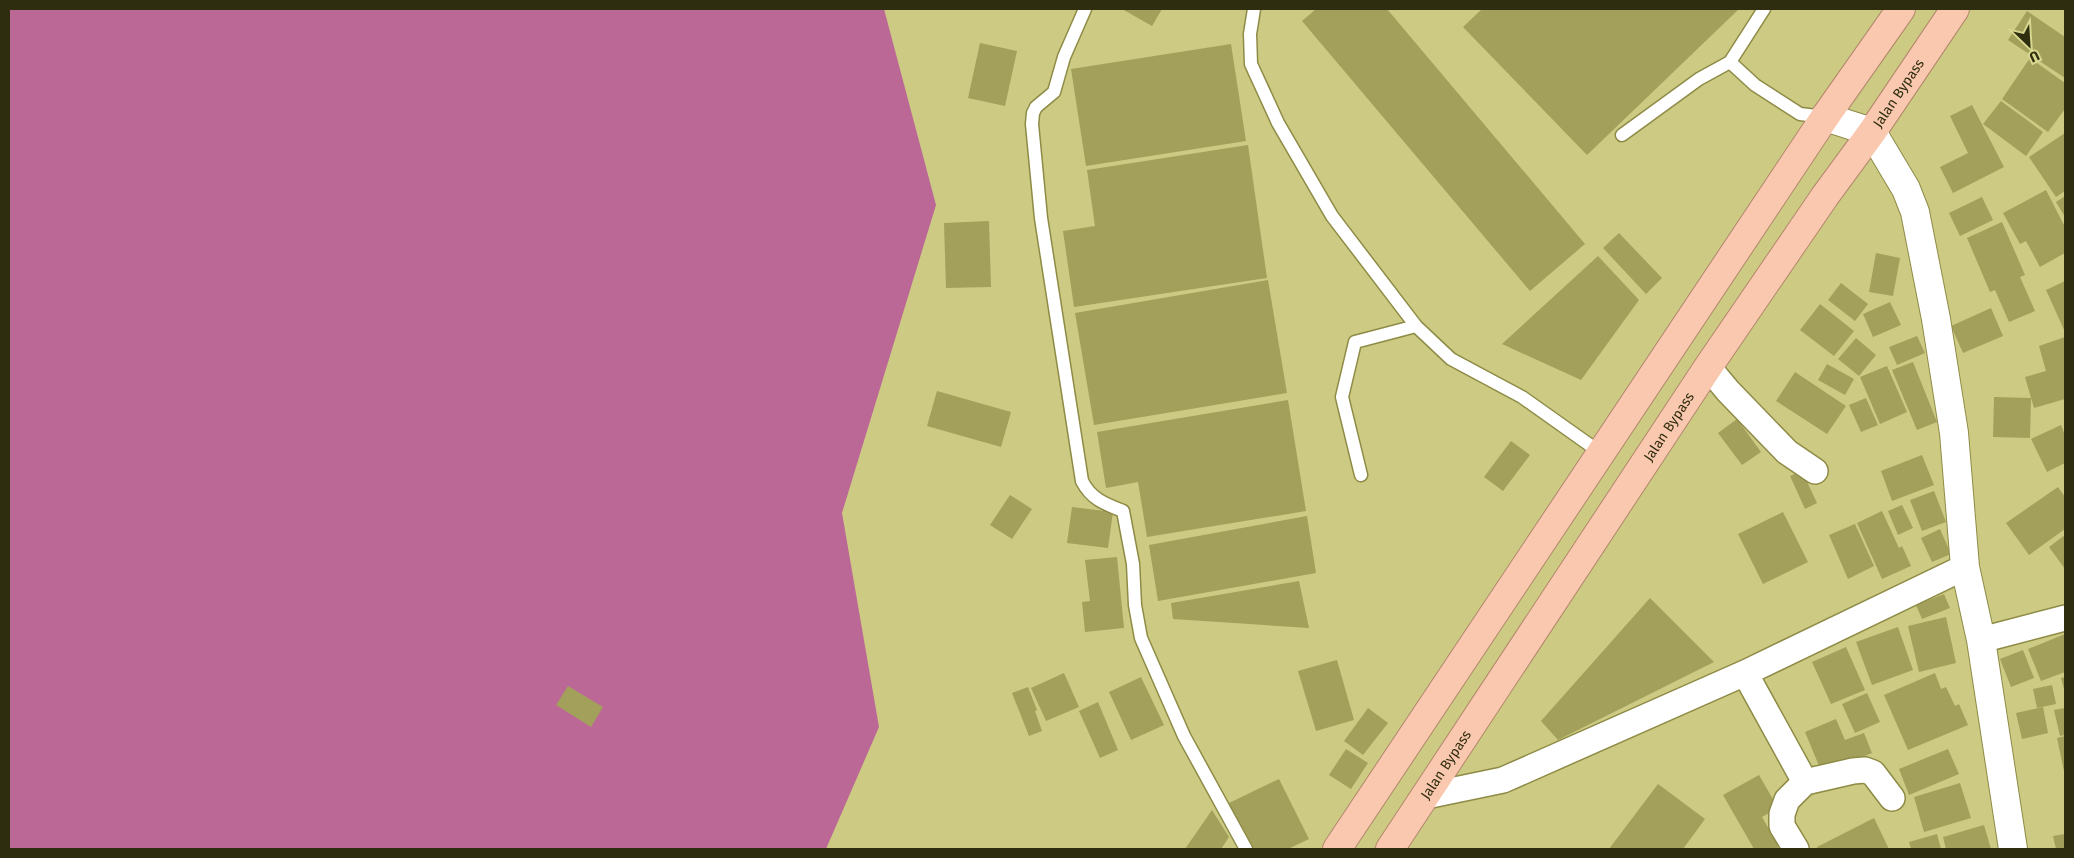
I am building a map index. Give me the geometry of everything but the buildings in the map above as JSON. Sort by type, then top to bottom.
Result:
[{"type":"highway","points":[[1337,849],[1825,118],[1901,9]]},
{"type":"highway","name":"Jalan Bypass","points":[[1390,849],[1708,367],[1825,196],[1872,132],[1955,9]]},
{"type":"main road","points":[[1825,118],[1872,132],[1906,189],[1915,212],[1936,319],[1954,433],[1965,567],[1981,640],[2013,849]]},
{"type":"street","points":[[1708,367],[1728,391],[1787,452],[1815,471]]},
{"type":"street","points":[[1426,796],[1503,780],[1745,673],[1965,567]]},
{"type":"street","points":[[1981,640],[2065,618]]},
{"type":"street","points":[[1745,673],[1805,782]]},
{"type":"street","points":[[1796,849],[1782,826],[1782,814],[1786,800],[1805,782],[1865,770],[1873,773],[1892,798]]},
{"type":"lane","points":[[1085,9],[1064,57],[1054,92],[1036,107],[1033,113],[1032,124],[1041,218],[1082,481],[1088,494],[1102,503],[1123,511],[1133,564],[1135,605],[1141,638],[1184,736],[1246,849]]},
{"type":"lane","points":[[1254,9],[1250,34],[1252,64],[1278,123],[1332,216],[1416,326],[1451,359],[1522,397],[1601,453]]},
{"type":"lane","points":[[1622,135],[1699,79],[1730,62],[1764,9]]},
{"type":"lane","points":[[1730,62],[1755,85],[1800,114],[1825,118]]},
{"type":"lane","points":[[1361,475],[1342,397],[1355,342],[1416,326]]},
{"type":"shaded area","points":[[9,9],[884,9],[936,205],[842,513],[879,727],[826,849],[9,849]]}]
